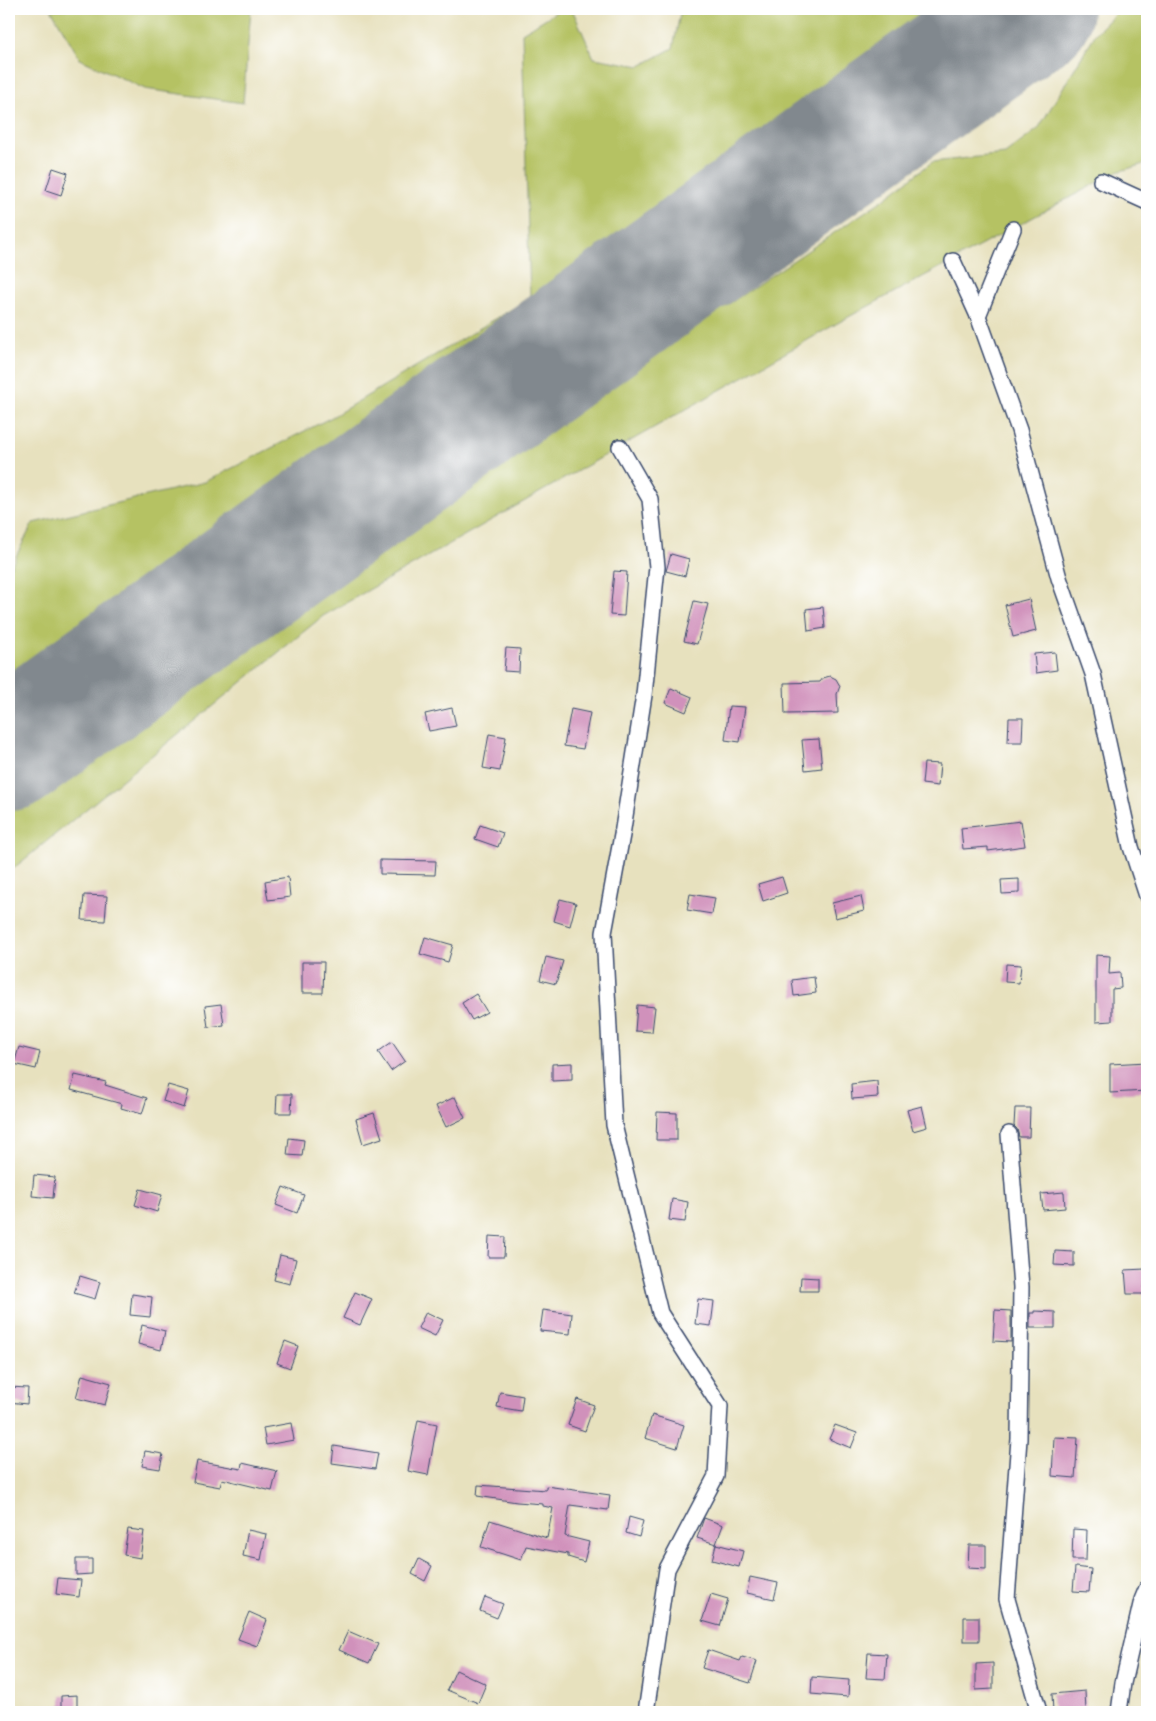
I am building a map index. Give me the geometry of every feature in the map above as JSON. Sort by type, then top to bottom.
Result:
[{"type":"street","points":[[1101,181],[1147,202]]},
{"type":"street","points":[[978,316],[1013,228]]},
{"type":"street","points":[[953,261],[978,316],[1019,430],[1059,578],[1092,674],[1131,846],[1147,896]]},
{"type":"street","points":[[620,446],[650,500],[658,567],[644,695],[622,835],[604,933],[614,1125],[660,1312],[720,1406],[716,1476],[667,1569],[646,1712]]},
{"type":"street","points":[[1009,1134],[1021,1287],[1019,1439],[1007,1599],[1038,1712]]},
{"type":"street","points":[[1119,1712],[1123,1683],[1142,1600],[1147,1588]]},
{"type":"green space","points":[[51,9],[251,9],[243,103],[145,89],[80,59]]},
{"type":"green space","points":[[561,9],[572,9],[594,58],[640,66],[673,48],[681,9],[989,9],[870,95],[370,442],[9,701],[9,570],[33,523],[205,482],[332,417],[530,298],[522,33]]},
{"type":"green space","points":[[1120,9],[1147,9],[1147,163],[1117,172],[843,320],[323,616],[9,872],[9,812],[236,647],[568,413],[884,199],[932,162],[1005,154],[1038,129],[1096,33]]},
{"type":"building","points":[[53,168],[68,173],[61,195],[46,190]]},
{"type":"building","points":[[671,554],[689,559],[685,576],[666,571]]},
{"type":"building","points":[[614,571],[627,572],[624,616],[610,615]]},
{"type":"building","points":[[1029,599],[1036,631],[1013,637],[1005,605]]},
{"type":"building","points":[[694,601],[708,604],[697,644],[684,641]]},
{"type":"building","points":[[823,607],[825,628],[808,631],[806,609]]},
{"type":"building","points":[[506,648],[520,649],[519,672],[504,671]]},
{"type":"building","points":[[1055,652],[1057,670],[1036,673],[1034,654]]},
{"type":"building","points":[[830,676],[836,679],[840,686],[837,694],[838,713],[785,714],[784,683],[820,682],[823,678]]},
{"type":"building","points":[[671,688],[692,697],[686,712],[665,703]]},
{"type":"building","points":[[729,706],[745,707],[740,742],[725,740]]},
{"type":"building","points":[[452,708],[456,726],[429,731],[425,714]]},
{"type":"building","points":[[571,709],[590,713],[583,749],[564,746]]},
{"type":"building","points":[[1009,718],[1023,718],[1022,742],[1008,742]]},
{"type":"building","points":[[489,734],[506,737],[500,771],[483,768]]},
{"type":"building","points":[[819,739],[822,768],[805,770],[802,740]]},
{"type":"building","points":[[924,763],[940,764],[938,786],[922,784]]},
{"type":"building","points":[[1021,821],[1025,846],[988,851],[988,847],[963,849],[961,828]]},
{"type":"building","points":[[480,825],[503,833],[498,847],[475,839]]},
{"type":"building","points":[[380,860],[436,861],[435,875],[380,874]]},
{"type":"building","points":[[288,877],[290,897],[268,900],[265,881]]},
{"type":"building","points":[[782,877],[787,893],[763,901],[758,884]]},
{"type":"building","points":[[1019,879],[1019,893],[1002,894],[1001,880]]},
{"type":"building","points":[[690,894],[715,898],[712,914],[687,910]]},
{"type":"building","points":[[84,895],[107,896],[105,921],[82,920]]},
{"type":"building","points":[[861,896],[864,911],[835,918],[832,903]]},
{"type":"building","points":[[560,899],[576,903],[570,926],[554,921]]},
{"type":"building","points":[[425,937],[453,945],[448,962],[420,954]]},
{"type":"building","points":[[1096,955],[1110,956],[1109,974],[1120,973],[1121,988],[1112,989],[1112,1021],[1096,1022]]},
{"type":"building","points":[[546,957],[563,961],[556,984],[540,980]]},
{"type":"building","points":[[302,962],[324,962],[323,993],[302,993]]},
{"type":"building","points":[[1006,964],[1021,965],[1019,983],[1005,982]]},
{"type":"building","points":[[814,977],[816,993],[794,996],[792,980]]},
{"type":"building","points":[[476,994],[487,1012],[472,1020],[462,1003]]},
{"type":"building","points":[[221,1004],[224,1025],[208,1027],[205,1006]]},
{"type":"building","points":[[637,1005],[655,1007],[652,1032],[635,1031]]},
{"type":"building","points":[[392,1042],[405,1061],[391,1071],[378,1052]]},
{"type":"building","points":[[19,1047],[40,1052],[36,1069],[14,1064]]},
{"type":"building","points":[[1147,1062],[1147,1091],[1110,1093],[1110,1064]]},
{"type":"building","points":[[572,1063],[572,1080],[552,1081],[552,1064]]},
{"type":"building","points":[[75,1075],[106,1082],[105,1085],[147,1098],[142,1114],[121,1108],[122,1104],[71,1090]]},
{"type":"building","points":[[877,1081],[878,1097],[852,1099],[851,1084]]},
{"type":"building","points":[[168,1085],[189,1091],[184,1108],[163,1101]]},
{"type":"building","points":[[277,1094],[292,1094],[291,1113],[276,1113]]},
{"type":"building","points":[[455,1097],[465,1118],[446,1127],[436,1106]]},
{"type":"building","points":[[922,1106],[927,1127],[913,1131],[907,1110]]},
{"type":"building","points":[[1015,1108],[1030,1108],[1029,1137],[1019,1137],[1014,1126]]},
{"type":"building","points":[[657,1112],[677,1113],[677,1140],[656,1140]]},
{"type":"building","points":[[374,1113],[382,1138],[363,1144],[356,1119]]},
{"type":"building","points":[[289,1138],[304,1140],[302,1156],[287,1155]]},
{"type":"building","points":[[34,1175],[55,1177],[53,1198],[32,1196]]},
{"type":"building","points":[[283,1187],[304,1195],[297,1213],[276,1205]]},
{"type":"building","points":[[140,1189],[162,1195],[157,1212],[135,1205]]},
{"type":"building","points":[[1064,1192],[1065,1208],[1043,1210],[1041,1194]]},
{"type":"building","points":[[672,1199],[688,1202],[685,1222],[669,1220]]},
{"type":"building","points":[[489,1236],[505,1237],[504,1257],[488,1257]]},
{"type":"building","points":[[1055,1251],[1074,1252],[1074,1266],[1054,1265]]},
{"type":"building","points":[[280,1255],[296,1259],[290,1284],[274,1280]]},
{"type":"building","points":[[1145,1269],[1144,1294],[1127,1294],[1125,1270]]},
{"type":"building","points":[[80,1276],[100,1282],[95,1299],[74,1293]]},
{"type":"building","points":[[801,1277],[818,1278],[818,1291],[800,1291]]},
{"type":"building","points":[[355,1292],[372,1299],[360,1325],[343,1318]]},
{"type":"building","points":[[132,1294],[152,1297],[150,1317],[130,1315]]},
{"type":"building","points":[[698,1299],[714,1301],[711,1326],[695,1324]]},
{"type":"building","points":[[543,1310],[572,1314],[570,1334],[540,1331]]},
{"type":"building","points":[[995,1310],[1011,1311],[1011,1342],[993,1341]]},
{"type":"building","points":[[1034,1311],[1055,1312],[1055,1328],[1030,1328],[1030,1313],[1034,1313]]},
{"type":"building","points":[[426,1312],[443,1320],[435,1336],[418,1328]]},
{"type":"building","points":[[142,1325],[165,1331],[161,1350],[138,1344]]},
{"type":"building","points":[[285,1341],[298,1346],[290,1368],[277,1363]]},
{"type":"building","points":[[82,1375],[111,1383],[105,1405],[76,1398]]},
{"type":"building","points":[[9,1387],[28,1388],[27,1404],[9,1402]]},
{"type":"building","points":[[500,1392],[523,1396],[521,1411],[497,1407]]},
{"type":"building","points":[[577,1399],[594,1405],[585,1431],[568,1425]]},
{"type":"building","points":[[652,1415],[684,1425],[677,1448],[645,1438]]},
{"type":"building","points":[[418,1420],[437,1424],[428,1475],[408,1471]]},
{"type":"building","points":[[291,1423],[294,1440],[266,1445],[263,1428]]},
{"type":"building","points":[[835,1425],[857,1433],[851,1448],[829,1439]]},
{"type":"building","points":[[1054,1437],[1078,1438],[1075,1478],[1052,1476]]},
{"type":"building","points":[[334,1446],[378,1453],[375,1469],[332,1463]]},
{"type":"building","points":[[145,1451],[163,1454],[160,1469],[142,1466]]},
{"type":"building","points":[[197,1461],[241,1469],[242,1463],[277,1471],[272,1491],[222,1479],[220,1487],[193,1482]]},
{"type":"building","points":[[478,1485],[546,1490],[546,1486],[610,1495],[608,1510],[570,1505],[565,1536],[589,1542],[584,1562],[568,1557],[568,1554],[526,1546],[521,1560],[481,1547],[490,1520],[547,1538],[553,1508],[543,1506],[543,1504],[477,1496]]},
{"type":"building","points":[[629,1517],[643,1521],[639,1537],[626,1533]]},
{"type":"building","points":[[704,1518],[723,1525],[716,1544],[697,1538]]},
{"type":"building","points":[[128,1529],[144,1531],[140,1558],[124,1555]]},
{"type":"building","points":[[1073,1529],[1087,1530],[1086,1560],[1072,1560]]},
{"type":"building","points":[[248,1530],[266,1534],[261,1560],[243,1556]]},
{"type":"building","points":[[716,1544],[743,1551],[739,1567],[712,1560]]},
{"type":"building","points":[[969,1545],[986,1545],[986,1569],[968,1568]]},
{"type":"building","points":[[76,1559],[92,1559],[92,1574],[76,1575]]},
{"type":"building","points":[[419,1559],[432,1566],[425,1581],[412,1574]]},
{"type":"building","points":[[1075,1567],[1091,1569],[1089,1592],[1073,1591]]},
{"type":"building","points":[[750,1577],[778,1583],[774,1599],[747,1593]]},
{"type":"building","points":[[58,1578],[81,1580],[79,1597],[56,1594]]},
{"type":"building","points":[[711,1594],[728,1599],[720,1626],[702,1621]]},
{"type":"building","points":[[485,1597],[503,1604],[497,1618],[480,1611]]},
{"type":"building","points":[[249,1612],[267,1620],[257,1646],[238,1639]]},
{"type":"building","points":[[964,1617],[979,1617],[979,1641],[964,1641]]},
{"type":"building","points":[[348,1631],[378,1644],[369,1663],[339,1650]]},
{"type":"building","points":[[708,1650],[740,1661],[742,1657],[757,1661],[750,1683],[702,1668]]},
{"type":"building","points":[[868,1653],[887,1654],[885,1679],[866,1678]]},
{"type":"building","points":[[993,1663],[993,1689],[976,1690],[976,1664]]},
{"type":"building","points":[[456,1670],[486,1684],[478,1703],[447,1690]]},
{"type":"building","points":[[812,1677],[849,1680],[848,1697],[811,1694]]},
{"type":"building","points":[[1085,1691],[1086,1712],[1053,1712],[1052,1694]]},
{"type":"building","points":[[77,1695],[77,1709],[61,1710],[61,1696]]},
{"type":"runway","points":[[9,749],[1031,9]]}]
